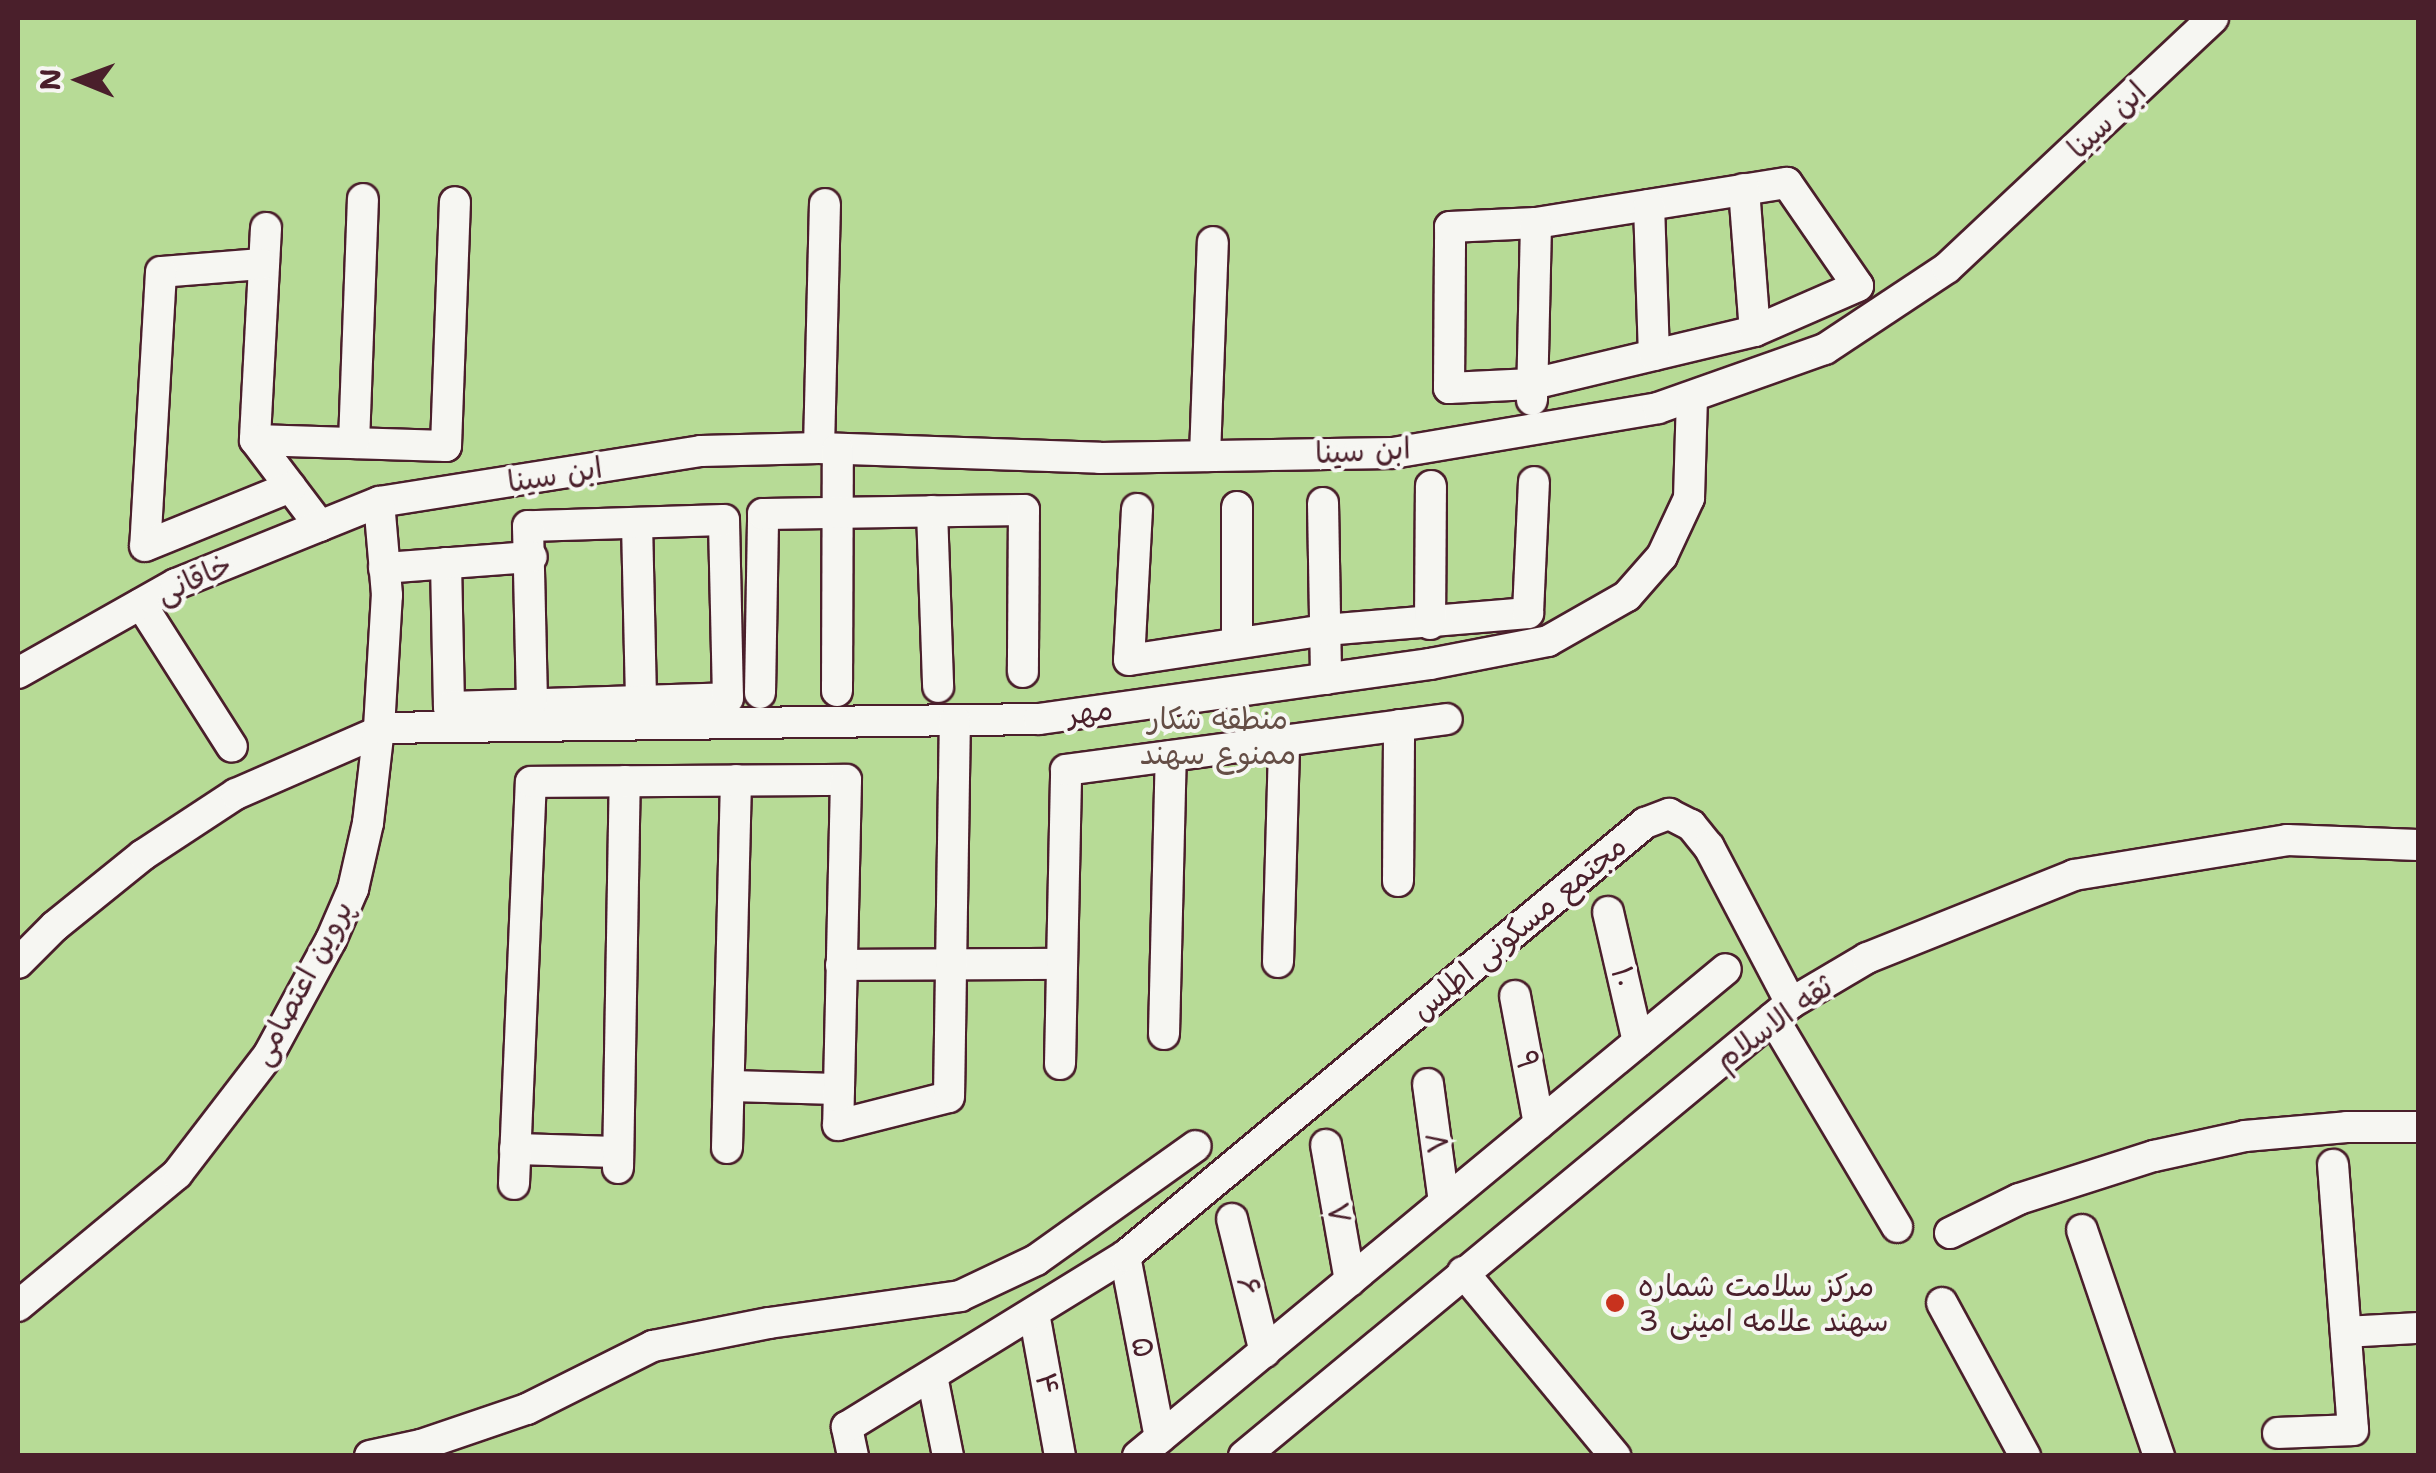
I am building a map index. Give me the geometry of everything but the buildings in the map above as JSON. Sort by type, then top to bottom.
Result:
[{"type":"street","name":"ابن سینا","points":[[379,502],[701,451],[828,448],[1100,458],[1393,452],[1658,408],[1825,350],[1947,268],[2213,18]]},
{"type":"street","points":[[1787,182],[1858,286],[1756,331],[1532,384],[1449,388],[1450,227],[1536,223],[1744,189],[1787,182]]},
{"type":"street","points":[[1744,189],[1756,331]]},
{"type":"street","points":[[354,444],[363,198]]},
{"type":"street","points":[[255,440],[446,446],[455,202]]},
{"type":"street","points":[[825,204],[828,448],[838,511],[836,691]]},
{"type":"street","points":[[1650,205],[1654,355]]},
{"type":"street","points":[[1532,429],[1536,223]]},
{"type":"street","points":[[266,228],[255,440],[320,526]]},
{"type":"street","points":[[1206,456],[1212,242]]},
{"type":"street","points":[[262,264],[161,272],[145,546],[290,487]]},
{"type":"street","name":"مهر","points":[[378,730],[1039,719],[1326,679],[1548,640],[1628,596],[1662,556],[1689,498],[1692,397]]},
{"type":"street","points":[[1138,509],[1128,660],[1326,630],[1528,613],[1534,482]]},
{"type":"street","points":[[1430,624],[1431,486]]},
{"type":"street","name":"خاقانی","points":[[18,673],[176,584],[379,502]]},
{"type":"street","name":"پروین اعتصامی","points":[[18,1306],[177,1174],[269,1054],[353,889],[368,823],[378,730],[384,568],[379,502]]},
{"type":"street","points":[[1323,503],[1326,679]]},
{"type":"street","points":[[1237,507],[1237,642]]},
{"type":"street","points":[[760,693],[764,514],[1024,510],[1023,672]]},
{"type":"street","points":[[932,511],[938,687]]},
{"type":"street","points":[[446,563],[449,707],[532,701],[641,703],[728,698],[724,520],[528,526],[532,556],[532,701]]},
{"type":"street","points":[[636,523],[641,703]]},
{"type":"street","points":[[384,568],[532,556]]},
{"type":"street","points":[[141,604],[232,747]]},
{"type":"street","points":[[1060,1064],[1066,770],[1447,719]]},
{"type":"street","points":[[514,1184],[531,782],[846,780],[838,1125],[949,1097],[955,721]]},
{"type":"street","points":[[1398,725],[1398,881]]},
{"type":"street","points":[[18,963],[55,926],[143,855],[236,794],[378,730]]},
{"type":"street","points":[[1278,962],[1284,741]]},
{"type":"street","points":[[1164,1034],[1172,756]]},
{"type":"street","points":[[727,1148],[736,780]]},
{"type":"street","points":[[516,1150],[618,1160],[626,782]]},
{"type":"street","name":"مجتمع مسکونی اطلس","points":[[1125,1256],[1632,831],[1669,814],[1691,825],[1709,847],[1782,1010]]},
{"type":"street","name":"ثقه الاسلام","points":[[1244,1456],[1782,1010],[1866,958],[2074,875],[2287,840],[2418,845]]},
{"type":"street","name":"۱۰","points":[[1608,912],[1638,1042]]},
{"type":"street","points":[[842,965],[1062,964]]},
{"type":"street","points":[[1149,1447],[1726,969]]},
{"type":"street","name":"۹","points":[[1516,996],[1539,1124]]},
{"type":"street","points":[[1782,1010],[1897,1227]]},
{"type":"street","name":"۸","points":[[1428,1084],[1444,1202]]},
{"type":"street","points":[[729,1086],[839,1090]]},
{"type":"street","points":[[1950,1233],[2019,1199],[2172,1152],[2262,1134],[2347,1126],[2418,1128]]},
{"type":"street","name":"۷","points":[[1326,1145],[1350,1281]]},
{"type":"street","points":[[370,1456],[421,1444],[527,1409],[653,1346],[769,1323],[960,1296],[1036,1260],[1196,1146]]},
{"type":"street","points":[[2278,1434],[2354,1430],[2334,1165]]},
{"type":"street","name":"۶","points":[[1232,1219],[1264,1352]]},
{"type":"street","points":[[2082,1230],[2159,1456]]},
{"type":"street","points":[[852,1456],[847,1426],[1125,1256]]},
{"type":"street","name":"۵","points":[[1125,1256],[1149,1447]]},
{"type":"street","points":[[1464,1272],[1615,1456]]},
{"type":"street","points":[[1942,1303],[2025,1456]]},
{"type":"street","name":"۴","points":[[1034,1312],[1060,1456]]},
{"type":"street","points":[[2346,1332],[2418,1328]]},
{"type":"street","points":[[932,1376],[948,1456]]},
{"type":"green space","name":"منطقه شکار ممنوع سهند","points":[[18,18],[2418,18],[2418,1455],[18,1455]]},
{"type":"place","name":"مرکز سلامت شماره 3 سهند علامه امینی","points":[[1615,1303]]}]
